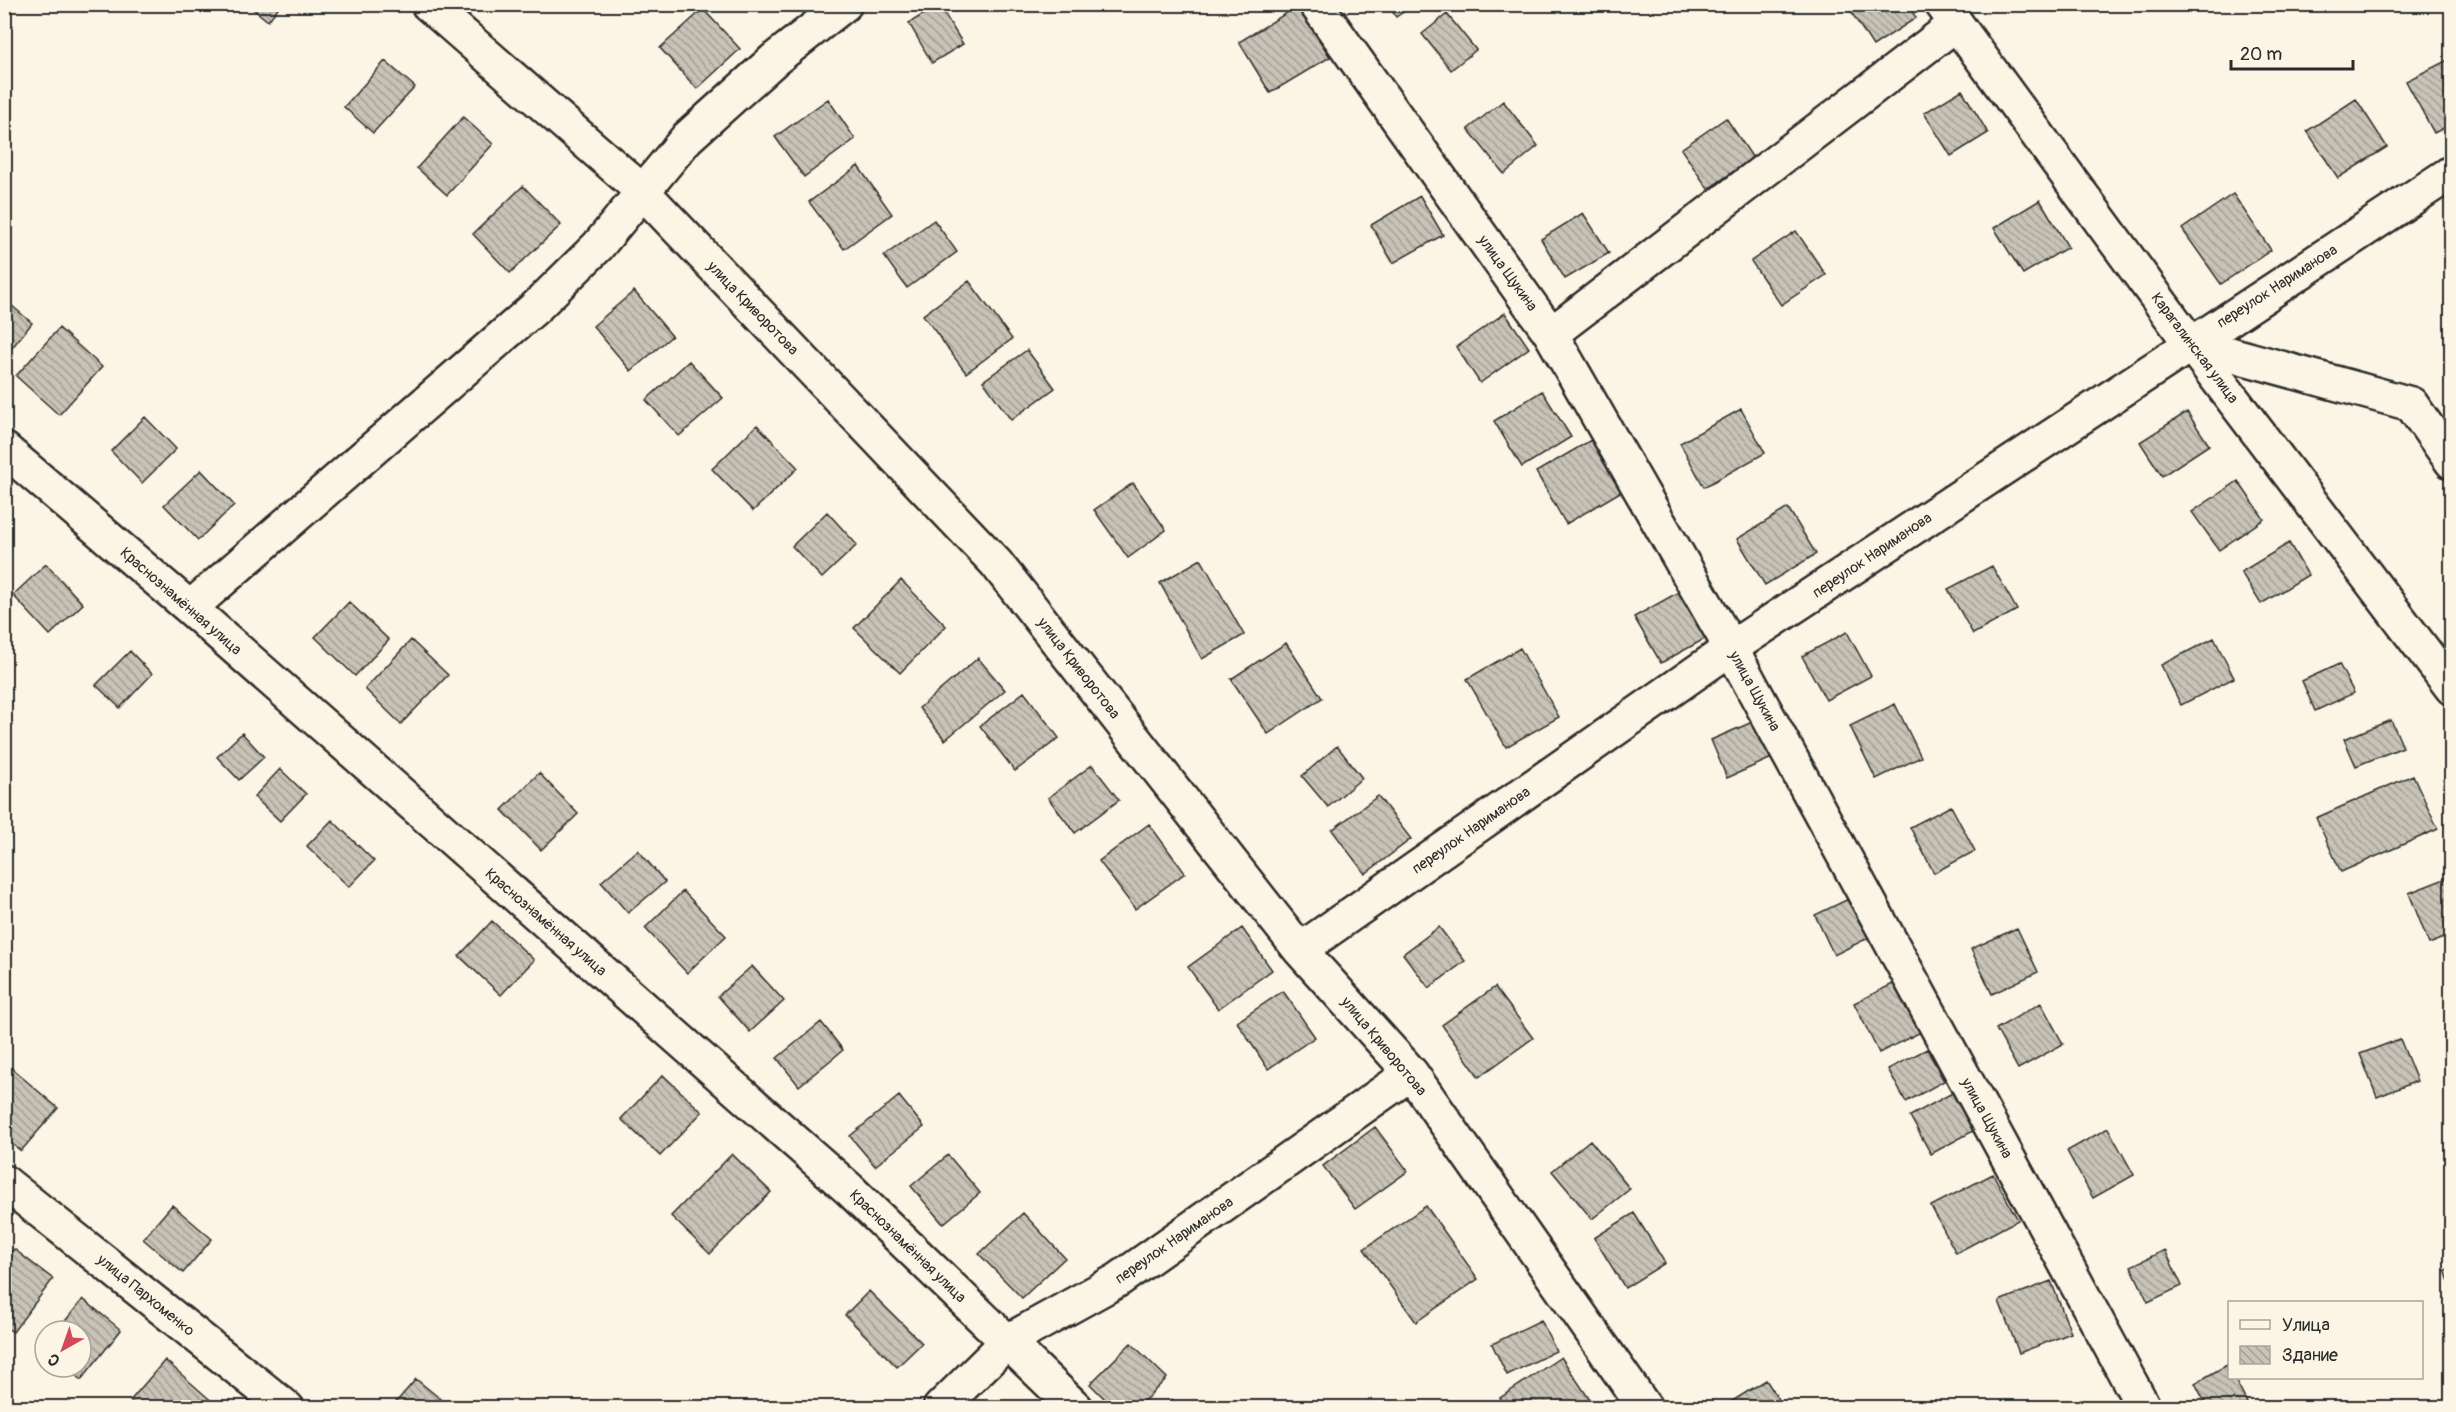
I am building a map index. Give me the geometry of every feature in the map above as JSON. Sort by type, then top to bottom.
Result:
[{"type":"street","name":"улица Криворотова","points":[[428,4],[642,191],[996,563],[1300,950],[1411,1073],[1645,1407]]},
{"type":"street","points":[[190,608],[537,307],[598,246],[687,138],[775,59],[845,4]]},
{"type":"street","name":"улица Щукина","points":[[1316,4],[1551,334],[1731,648],[2144,1407]]},
{"type":"street","points":[[1551,334],[1949,14]]},
{"type":"street","name":"Карагалинская улица","points":[[1949,14],[2190,343],[2451,688]]},
{"type":"street","name":"переулок Нариманова","points":[[1300,950],[1731,648],[2451,172]]},
{"type":"street","points":[[2190,343],[2411,404],[2451,462]]},
{"type":"street","name":"Краснознамённая улица","points":[[10,461],[190,608],[849,1189],[1076,1407]]},
{"type":"street","name":"переулок Нариманова","points":[[940,1407],[1008,1341],[1118,1280],[1411,1073]]},
{"type":"street","name":"улица Пархоменко","points":[[4,1182],[287,1407]]},
{"type":"building","points":[[247,4],[281,4],[268,21]]},
{"type":"building","points":[[1388,4],[1415,4],[1396,17]]},
{"type":"building","points":[[1846,4],[1908,4],[1916,18],[1873,46]]},
{"type":"building","points":[[939,5],[963,44],[932,63],[909,23]]},
{"type":"building","points":[[1298,6],[1330,57],[1270,93],[1239,42]]},
{"type":"building","points":[[703,9],[740,49],[697,89],[660,48]]},
{"type":"building","points":[[1447,14],[1476,50],[1451,70],[1422,34]]},
{"type":"building","points":[[2452,58],[2452,124],[2434,133],[2406,81]]},
{"type":"building","points":[[385,61],[415,87],[373,133],[344,107]]},
{"type":"building","points":[[1962,90],[1988,133],[1951,156],[1924,113]]},
{"type":"building","points":[[828,99],[855,139],[804,177],[775,137]]},
{"type":"building","points":[[2356,99],[2387,147],[2338,178],[2307,131]]},
{"type":"building","points":[[1503,101],[1538,146],[1504,174],[1468,129]]},
{"type":"building","points":[[463,117],[493,144],[447,195],[417,168]]},
{"type":"building","points":[[1726,118],[1753,158],[1708,189],[1681,149]]},
{"type":"building","points":[[858,166],[892,214],[844,249],[809,202]]},
{"type":"building","points":[[523,186],[561,225],[510,273],[473,234]]},
{"type":"building","points":[[2233,194],[2271,250],[2221,284],[2182,229]]},
{"type":"building","points":[[1420,196],[1443,235],[1393,263],[1371,225]]},
{"type":"building","points":[[2040,200],[2068,247],[2023,274],[1994,228]]},
{"type":"building","points":[[1583,213],[1609,253],[1565,279],[1541,239]]},
{"type":"building","points":[[934,220],[957,252],[907,288],[884,256]]},
{"type":"building","points":[[1796,231],[1826,275],[1781,305],[1751,261]]},
{"type":"building","points":[[969,281],[1012,339],[966,373],[923,315]]},
{"type":"building","points":[[634,291],[672,336],[631,371],[593,326]]},
{"type":"building","points":[[4,299],[32,323],[6,355],[4,354]]},
{"type":"building","points":[[1505,313],[1529,348],[1480,383],[1456,347]]},
{"type":"building","points":[[59,328],[102,367],[59,415],[16,376]]},
{"type":"building","points":[[1027,350],[1055,388],[1011,420],[983,381]]},
{"type":"building","points":[[689,361],[723,398],[679,436],[646,400]]},
{"type":"building","points":[[1542,391],[1571,437],[1522,467],[1494,421]]},
{"type":"building","points":[[1741,409],[1765,453],[1704,487],[1680,443]]},
{"type":"building","points":[[2187,412],[2209,445],[2162,476],[2140,442]]},
{"type":"building","points":[[145,417],[176,449],[142,483],[111,451]]},
{"type":"building","points":[[757,425],[798,468],[753,511],[712,469]]},
{"type":"building","points":[[1591,440],[1622,491],[1566,524],[1536,472]]},
{"type":"building","points":[[201,470],[234,505],[198,540],[164,505]]},
{"type":"building","points":[[2238,481],[2264,519],[2219,550],[2192,512]]},
{"type":"building","points":[[1133,483],[1166,530],[1128,558],[1094,510]]},
{"type":"building","points":[[1788,508],[1816,554],[1765,585],[1737,539]]},
{"type":"building","points":[[827,512],[857,545],[822,578],[792,546]]},
{"type":"building","points":[[2289,543],[2308,575],[2261,604],[2241,572]]},
{"type":"building","points":[[1201,559],[1244,635],[1202,659],[1160,583]]},
{"type":"building","points":[[46,564],[83,604],[50,635],[13,595]]},
{"type":"building","points":[[1992,566],[2017,610],[1973,634],[1948,589]]},
{"type":"building","points":[[901,580],[946,626],[900,673],[854,628]]},
{"type":"building","points":[[1684,589],[1710,636],[1661,663],[1634,617]]},
{"type":"building","points":[[349,602],[389,640],[355,676],[315,637]]},
{"type":"building","points":[[1847,632],[1871,676],[1826,700],[1802,656]]},
{"type":"building","points":[[2214,638],[2234,678],[2181,705],[2161,665]]},
{"type":"building","points":[[411,640],[448,675],[401,724],[365,689]]},
{"type":"building","points":[[1286,643],[1322,698],[1268,734],[1231,679]]},
{"type":"building","points":[[1520,648],[1559,717],[1506,747],[1467,679]]},
{"type":"building","points":[[130,651],[152,674],[120,708],[96,685]]},
{"type":"building","points":[[978,658],[1005,690],[945,740],[919,708]]},
{"type":"building","points":[[2339,664],[2354,693],[2315,711],[2302,681]]},
{"type":"building","points":[[1024,692],[1059,738],[1015,771],[980,726]]},
{"type":"building","points":[[1895,704],[1921,757],[1876,779],[1850,726]]},
{"type":"building","points":[[1757,720],[1774,757],[1727,778],[1711,740]]},
{"type":"building","points":[[2391,720],[2403,747],[2356,766],[2344,739]]},
{"type":"building","points":[[242,733],[264,757],[239,780],[217,757]]},
{"type":"building","points":[[1337,746],[1362,778],[1328,807],[1302,776]]},
{"type":"building","points":[[1092,765],[1119,800],[1075,833],[1048,798]]},
{"type":"building","points":[[280,769],[306,794],[280,821],[254,797]]},
{"type":"building","points":[[539,773],[578,814],[541,850],[502,810]]},
{"type":"building","points":[[2413,775],[2438,829],[2341,872],[2316,818]]},
{"type":"building","points":[[1378,796],[1411,839],[1365,874],[1332,830]]},
{"type":"building","points":[[1951,806],[1975,851],[1934,873],[1910,827]]},
{"type":"building","points":[[332,820],[374,861],[349,887],[307,846]]},
{"type":"building","points":[[1149,824],[1185,873],[1135,909],[1099,861]]},
{"type":"building","points":[[638,850],[665,882],[628,913],[601,882]]},
{"type":"building","points":[[2452,876],[2452,935],[2429,944],[2409,893]]},
{"type":"building","points":[[683,891],[726,936],[687,973],[645,928]]},
{"type":"building","points":[[1861,893],[1880,932],[1834,955],[1815,915]]},
{"type":"building","points":[[492,921],[534,960],[501,995],[459,956]]},
{"type":"building","points":[[1439,927],[1465,961],[1429,988],[1403,954]]},
{"type":"building","points":[[1242,928],[1272,970],[1218,1009],[1188,967]]},
{"type":"building","points":[[2017,928],[2038,972],[1992,994],[1971,949]]},
{"type":"building","points":[[752,966],[784,1001],[750,1032],[718,996]]},
{"type":"building","points":[[1909,976],[1935,1025],[1879,1053],[1854,1003]]},
{"type":"building","points":[[1495,987],[1533,1038],[1479,1077],[1442,1025]]},
{"type":"building","points":[[1283,991],[1315,1037],[1268,1069],[1237,1022]]},
{"type":"building","points":[[2041,1003],[2063,1044],[2018,1069],[1996,1029]]},
{"type":"building","points":[[821,1022],[843,1050],[799,1086],[777,1058]]},
{"type":"building","points":[[2400,1039],[2417,1081],[2377,1097],[2360,1054]]},
{"type":"building","points":[[1927,1049],[1944,1081],[1906,1102],[1888,1069]]},
{"type":"building","points":[[10,1067],[58,1108],[21,1151],[4,1137],[4,1073]]},
{"type":"building","points":[[663,1075],[702,1112],[660,1156],[621,1119]]},
{"type":"building","points":[[1954,1092],[1975,1130],[1931,1154],[1910,1116]]},
{"type":"building","points":[[899,1096],[924,1127],[875,1166],[850,1136]]},
{"type":"building","points":[[1375,1127],[1408,1171],[1355,1209],[1323,1166]]},
{"type":"building","points":[[2108,1128],[2134,1175],[2093,1198],[2067,1151]]},
{"type":"building","points":[[1590,1140],[1630,1189],[1592,1219],[1552,1171]]},
{"type":"building","points":[[732,1154],[771,1192],[710,1254],[671,1216]]},
{"type":"building","points":[[948,1155],[980,1193],[943,1224],[911,1186]]},
{"type":"building","points":[[1993,1174],[2018,1220],[1956,1253],[1931,1206]]},
{"type":"building","points":[[172,1205],[212,1239],[183,1273],[143,1239]]},
{"type":"building","points":[[1426,1206],[1478,1279],[1416,1322],[1364,1249]]},
{"type":"building","points":[[1023,1213],[1065,1258],[1022,1298],[979,1254]]},
{"type":"building","points":[[1634,1213],[1665,1263],[1625,1288],[1594,1238]]},
{"type":"building","points":[[14,1249],[53,1279],[13,1332],[4,1326],[4,1261]]},
{"type":"building","points":[[2165,1250],[2182,1286],[2148,1302],[2131,1266]]},
{"type":"building","points":[[2452,1268],[2452,1290],[2445,1270]]},
{"type":"building","points":[[2051,1281],[2071,1333],[2019,1353],[1999,1301]]},
{"type":"building","points":[[869,1291],[922,1343],[897,1367],[845,1315]]},
{"type":"building","points":[[83,1299],[121,1330],[93,1365],[93,1319],[67,1319]]},
{"type":"building","points":[[1541,1320],[1556,1351],[1507,1375],[1492,1344]]},
{"type":"building","points":[[1131,1343],[1167,1378],[1137,1408],[1114,1408],[1090,1384]]},
{"type":"building","points":[[1561,1357],[1590,1400],[1579,1408],[1507,1408],[1500,1398]]},
{"type":"building","points":[[165,1360],[217,1406],[215,1408],[138,1408],[130,1401]]},
{"type":"building","points":[[2227,1365],[2228,1379],[2235,1379],[2247,1403],[2238,1408],[2208,1408],[2195,1383]]},
{"type":"building","points":[[416,1379],[449,1406],[447,1408],[391,1408]]},
{"type":"building","points":[[1766,1380],[1784,1408],[1721,1408]]},
{"type":"building","points":[[1172,1399],[1181,1408],[1163,1408]]}]
